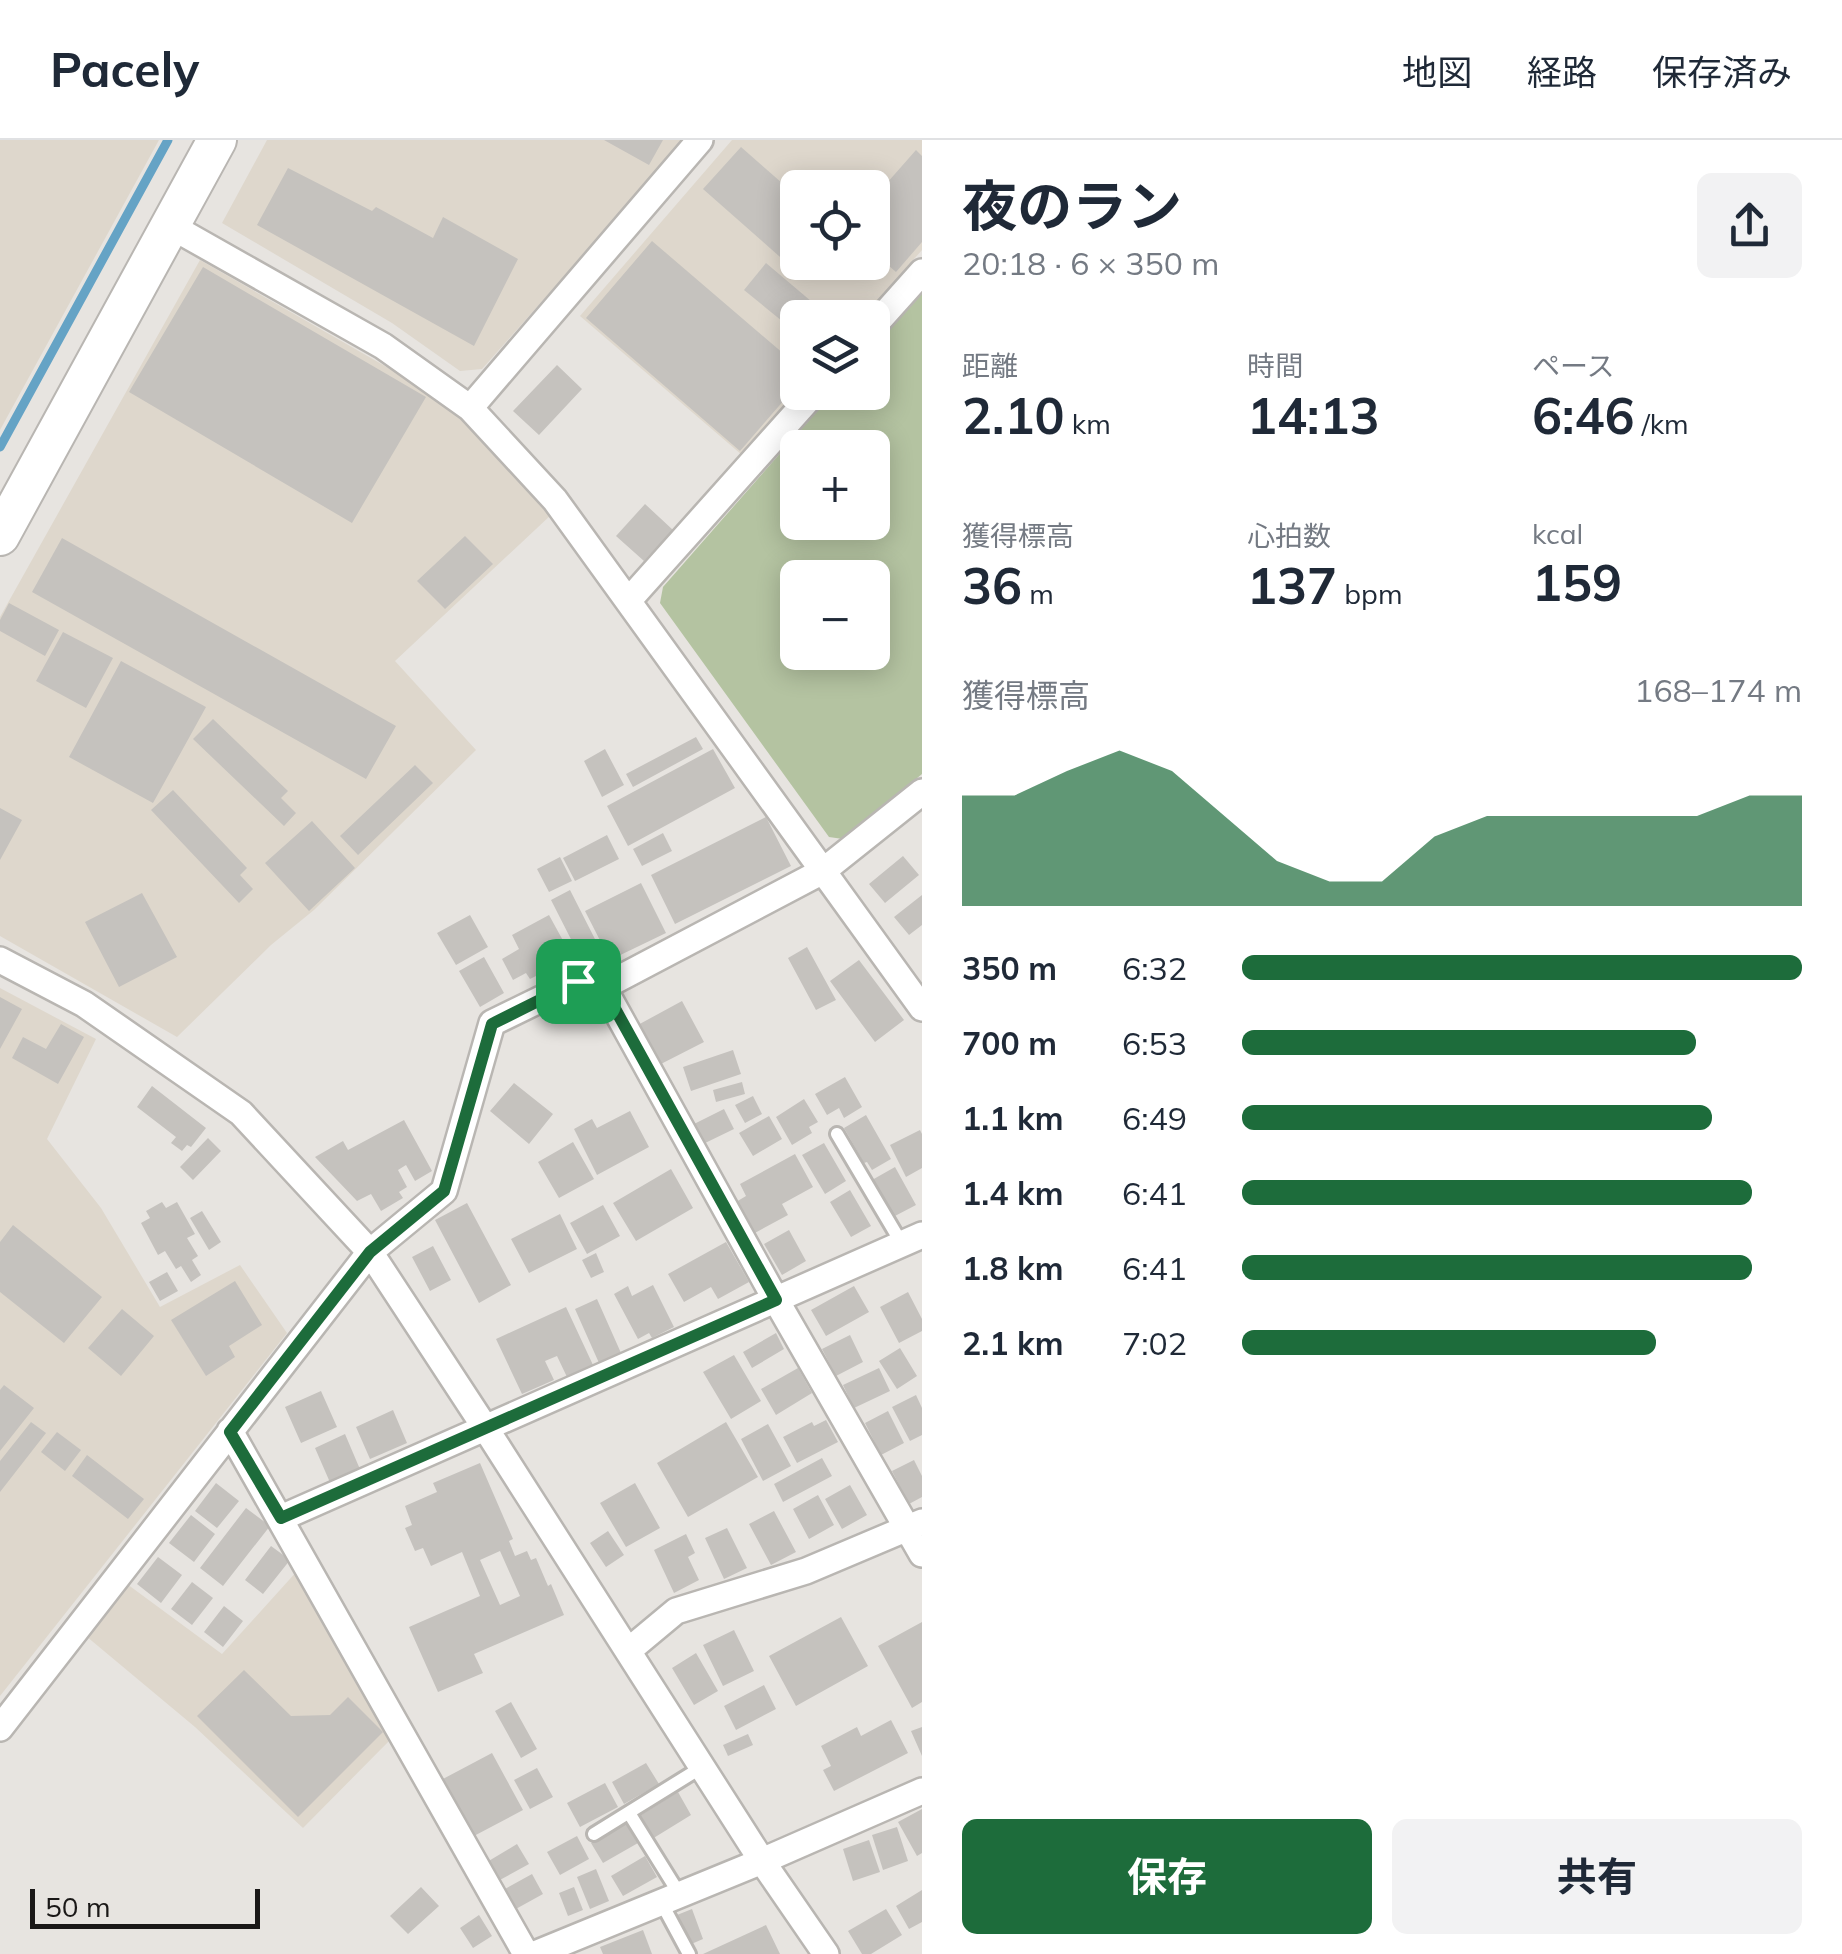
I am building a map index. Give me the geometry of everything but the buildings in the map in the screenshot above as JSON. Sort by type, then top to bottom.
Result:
[{"type":"street","points":[[0,536],[217,140]]},
{"type":"street","points":[[470,408],[700,140]]},
{"type":"street","points":[[169,225],[383,346],[470,408],[556,500],[922,1008]]},
{"type":"street","points":[[890,308],[922,272]]},
{"type":"street","points":[[629,600],[799,410]]},
{"type":"street","points":[[0,1728],[370,1252],[444,1191],[492,1024],[578,981],[603,987],[823,871],[922,792]]},
{"type":"street","points":[[0,960],[84,1004],[241,1114],[370,1252],[762,1861],[826,1954]]},
{"type":"street","points":[[603,987],[776,1300],[915,1525],[922,1554]]},
{"type":"street","points":[[281,1518],[912,1240]]},
{"type":"street","points":[[230,1432],[526,1954]]},
{"type":"street","points":[[628,1651],[676,1611],[806,1572],[915,1525]]},
{"type":"street","points":[[535,1954],[922,1791]]},
{"type":"lane","points":[[837,1134],[912,1240]]},
{"type":"lane","points":[[594,1834],[702,1767]]},
{"type":"lane","points":[[629,1813],[670,1899],[689,1954]]},
{"type":"shaded area","points":[[0,140],[159,140],[0,430]]},
{"type":"shaded area","points":[[267,140],[685,140],[482,369],[460,371],[392,323],[222,223]]},
{"type":"shaded area","points":[[732,140],[922,140],[922,250],[878,300],[780,300],[781,410],[742,455],[580,316]]},
{"type":"shaded area","points":[[200,260],[432,393],[497,451],[552,514],[395,661],[476,750],[314,910],[271,945],[177,1037],[0,936],[0,617]]},
{"type":"shaded area","points":[[0,988],[96,1039],[47,1139],[101,1208],[160,1307],[240,1265],[287,1333],[0,1696]]},
{"type":"shaded area","points":[[298,1570],[390,1740],[303,1828],[195,1727],[86,1636],[127,1584],[222,1654]]},
{"type":"green space","points":[[922,290],[922,774],[843,839],[829,837],[660,603],[663,587],[780,453],[780,540],[890,540],[890,430],[801,430],[818,410],[890,410],[890,327]]},
{"type":"waterway","points":[[0,447],[168,140]]},
{"type":"route","points":[[578,981],[603,987],[776,1300],[281,1518],[230,1432],[370,1252],[444,1191],[492,1024],[578,981]]}]
